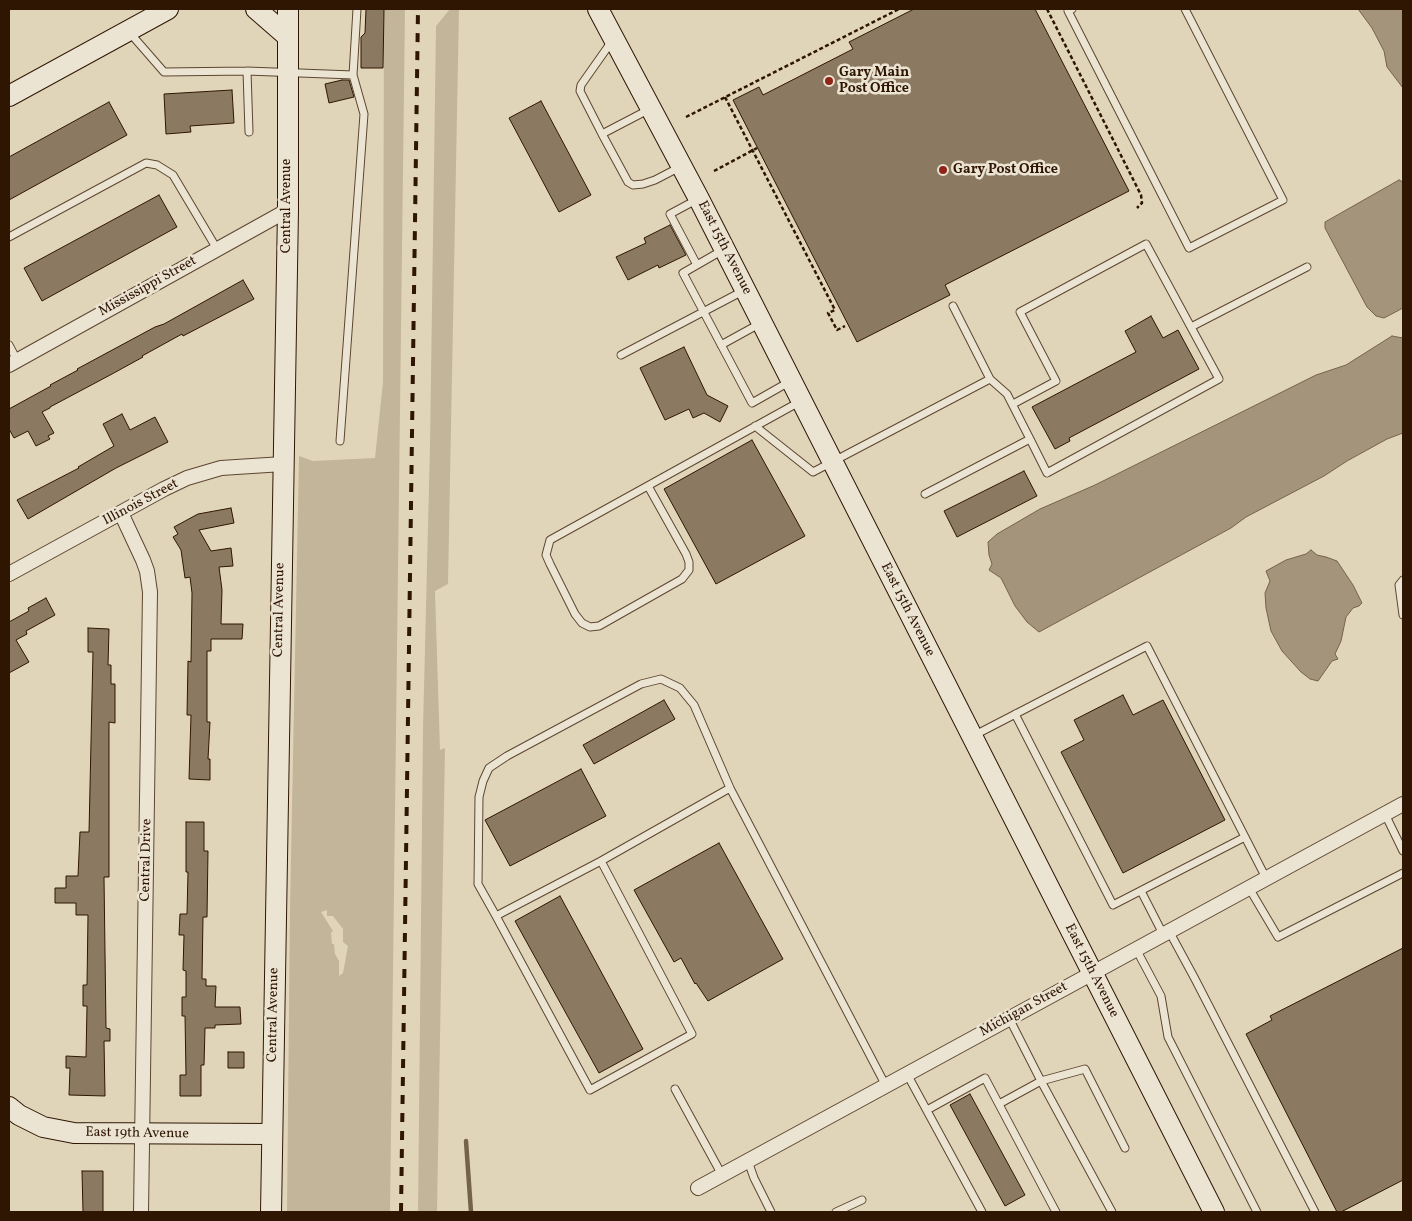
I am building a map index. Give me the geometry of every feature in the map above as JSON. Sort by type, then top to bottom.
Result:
[{"type":"street","points":[[9,96],[168,9]]},
{"type":"street","points":[[256,9],[287,36]]},
{"type":"street","name":"Central Avenue","points":[[271,1212],[288,210],[288,9]]},
{"type":"street","name":"East 15th Avenue","points":[[598,9],[699,198],[1214,1212]]},
{"type":"street","points":[[614,38],[615,9]]},
{"type":"street","name":"Mississippi Street","points":[[13,363],[288,210]]},
{"type":"street","name":"Illinois Street","points":[[9,574],[174,484],[204,472],[221,468],[283,464]]},
{"type":"street","name":"Central Drive","points":[[121,513],[143,560],[147,571],[150,592],[141,1212]]},
{"type":"street","name":"Michigan Street","points":[[698,1188],[1403,804]]},
{"type":"street","name":"East 19th Avenue","points":[[9,1107],[30,1121],[54,1130],[74,1133],[272,1134]]},
{"type":"lane","points":[[340,441],[364,114],[353,75],[356,9]]},
{"type":"lane","points":[[1072,9],[1068,11],[1189,248],[1283,200],[1185,9]]},
{"type":"lane","points":[[128,31],[164,72],[247,71],[353,75]]},
{"type":"lane","points":[[614,38],[581,85],[580,91],[602,134],[628,182],[633,185],[655,180],[682,166]]},
{"type":"lane","points":[[247,71],[249,132]]},
{"type":"lane","points":[[602,134],[651,108]]},
{"type":"lane","points":[[9,237],[146,163],[157,165],[173,175],[217,249]]},
{"type":"lane","points":[[697,265],[670,214],[699,198]]},
{"type":"lane","points":[[953,306],[990,379],[1007,394],[1012,404],[1030,439],[1047,473],[1218,379],[1146,244],[1020,312],[1056,381],[1012,404]]},
{"type":"lane","points":[[725,250],[683,272],[752,403],[792,381]]},
{"type":"lane","points":[[1190,327],[1307,267]]},
{"type":"lane","points":[[621,355],[745,289]]},
{"type":"lane","points":[[721,345],[762,323]]},
{"type":"lane","points":[[9,345],[13,363]]},
{"type":"lane","points":[[755,426],[813,472],[990,379]]},
{"type":"lane","points":[[648,486],[686,554],[689,570],[682,579],[599,626],[590,627],[582,623],[575,614],[550,564],[546,555],[550,540],[801,401]]},
{"type":"lane","points":[[925,494],[1030,439]]},
{"type":"lane","points":[[1403,580],[1399,585],[1403,615]]},
{"type":"lane","points":[[971,736],[1147,646],[1266,878]]},
{"type":"lane","points":[[601,861],[692,1034],[590,1090],[478,884],[479,797],[489,768],[507,756],[641,684],[661,679],[680,688],[694,705],[730,788],[886,1086]]},
{"type":"lane","points":[[1015,714],[1113,905],[1245,837]]},
{"type":"lane","points":[[496,916],[601,861],[730,788]]},
{"type":"lane","points":[[1385,814],[1403,851]]},
{"type":"lane","points":[[1249,888],[1278,937],[1403,873]]},
{"type":"lane","points":[[1140,891],[1199,987],[1314,1212]]},
{"type":"lane","points":[[1136,949],[1161,996],[1168,1037],[1257,1212]]},
{"type":"lane","points":[[1009,1018],[1112,1212]]},
{"type":"lane","points":[[999,1104],[1041,1081],[1086,1069],[1125,1148]]},
{"type":"lane","points":[[907,1074],[982,1212]]},
{"type":"lane","points":[[927,1110],[986,1078],[1056,1212]]},
{"type":"lane","points":[[675,1089],[722,1175]]},
{"type":"lane","points":[[748,1161],[754,1178],[771,1212]]},
{"type":"lane","points":[[836,1212],[862,1200]]},
{"type":"path","points":[[686,117],[899,9]]},
{"type":"path","points":[[1047,9],[1141,194],[1142,203],[1137,208]]},
{"type":"path","points":[[725,97],[835,310],[828,313],[837,330],[845,326]]},
{"type":"path","points":[[714,171],[758,148]]},
{"type":"shaded area","points":[[384,9],[405,9],[390,1212],[287,1212],[290,906],[299,456],[313,461],[375,458],[383,382]],"holes":[[[327,910],[327,916],[333,916],[343,929],[343,942],[348,946],[343,973],[339,976],[339,961],[335,954],[334,944],[332,944],[331,933],[333,931],[321,912]]]},
{"type":"shaded area","points":[[450,9],[459,9],[448,584],[435,591],[440,750],[445,748],[437,1212],[418,1212],[423,728],[430,445],[436,26]]},
{"type":"shaded area","points":[[1358,9],[1403,9],[1403,88],[1387,67],[1384,51],[1372,28]]},
{"type":"shaded area","points":[[1399,180],[1403,182],[1403,308],[1384,318],[1376,316],[1367,307],[1325,228],[1325,222]]},
{"type":"shaded area","points":[[1392,336],[1403,338],[1403,433],[1387,439],[1324,476],[1246,517],[1231,528],[1039,632],[1027,622],[1015,606],[1001,578],[989,570],[992,564],[988,542],[997,534],[1040,509],[1095,485],[1316,375],[1346,365]]},
{"type":"shaded area","points":[[1311,550],[1317,555],[1337,561],[1362,603],[1353,608],[1346,617],[1341,641],[1335,654],[1338,659],[1332,661],[1318,681],[1310,679],[1301,672],[1282,651],[1271,631],[1265,593],[1270,581],[1266,571],[1286,560],[1306,554]]},
{"type":"building","points":[[366,9],[384,9],[383,68],[361,68],[361,37],[365,33]]},
{"type":"building","name":"Gary Post Office","points":[[914,9],[1035,9],[1129,191],[945,285],[950,295],[857,342],[733,100],[759,87],[763,95],[853,49],[849,42]]},
{"type":"building","points":[[349,80],[354,97],[329,103],[325,84]]},
{"type":"building","points":[[232,90],[234,123],[190,126],[191,132],[166,134],[164,94]]},
{"type":"building","points":[[541,101],[591,195],[559,212],[509,118]]},
{"type":"building","points":[[109,102],[127,135],[9,200],[9,157]]},
{"type":"building","points":[[159,195],[177,227],[42,301],[24,268]]},
{"type":"building","points":[[670,225],[686,255],[659,268],[658,265],[628,280],[616,257],[646,243],[644,238]]},
{"type":"building","points":[[243,280],[254,299],[183,336],[182,334],[42,412],[54,433],[48,436],[50,439],[36,446],[28,431],[14,438],[9,429],[9,409],[77,369]]},
{"type":"building","points":[[1151,316],[1163,338],[1178,330],[1199,369],[1069,438],[1070,441],[1055,449],[1032,407],[1136,352],[1125,331]]},
{"type":"building","points":[[684,347],[707,395],[728,406],[720,422],[704,413],[693,418],[689,409],[665,420],[640,368]]},
{"type":"building","points":[[122,414],[130,430],[155,417],[168,442],[116,468],[28,519],[17,500],[79,468],[114,446],[103,424]]},
{"type":"building","points":[[752,440],[805,536],[716,584],[664,489]]},
{"type":"building","points":[[1024,471],[1037,496],[957,537],[944,511]]},
{"type":"building","points":[[231,508],[234,523],[199,530],[211,551],[231,548],[233,566],[219,567],[222,590],[221,624],[243,624],[242,639],[211,639],[211,651],[207,651],[207,722],[210,722],[208,759],[210,759],[210,780],[189,779],[191,715],[187,715],[188,661],[191,662],[192,593],[190,577],[185,578],[181,550],[173,537],[178,534],[174,527],[198,514]]},
{"type":"building","points":[[46,598],[55,615],[26,631],[27,634],[16,640],[29,662],[9,673],[9,622],[29,611],[28,608]]},
{"type":"building","points":[[88,628],[109,629],[108,665],[111,665],[111,684],[115,684],[115,723],[109,722],[109,877],[104,877],[106,1028],[110,1029],[110,1041],[104,1041],[105,1096],[69,1095],[70,1068],[66,1068],[66,1056],[86,1057],[87,1006],[83,1006],[83,985],[87,985],[88,915],[76,915],[76,903],[55,903],[55,888],[66,888],[66,876],[78,876],[80,832],[89,832],[93,652],[88,652]]},
{"type":"building","points":[[1123,695],[1133,715],[1163,700],[1225,820],[1123,873],[1061,752],[1084,740],[1074,720]]},
{"type":"building","points":[[664,700],[675,719],[594,764],[583,745]]},
{"type":"building","points":[[581,769],[606,816],[510,866],[485,820]]},
{"type":"building","points":[[186,822],[204,822],[204,851],[208,851],[207,917],[203,917],[202,979],[206,979],[206,986],[216,986],[215,1007],[240,1007],[241,1024],[215,1025],[215,1028],[205,1028],[204,1065],[201,1065],[201,1096],[180,1096],[180,1075],[186,1075],[185,1016],[182,1016],[182,997],[186,997],[186,971],[183,970],[184,935],[179,935],[180,914],[187,914]]},
{"type":"building","points":[[719,843],[783,959],[708,1001],[695,984],[681,958],[674,962],[634,890]]},
{"type":"building","points":[[560,896],[643,1049],[599,1073],[515,921]]},
{"type":"building","points":[[1403,948],[1403,1180],[1341,1212],[1337,1212],[1246,1034],[1272,1020],[1270,1016]]},
{"type":"building","points":[[228,1052],[244,1052],[244,1068],[228,1068]]},
{"type":"building","points":[[970,1094],[1025,1195],[1005,1206],[950,1105]]},
{"type":"building","points":[[82,1171],[103,1171],[103,1212],[83,1212]]},
{"type":"waterway","points":[[466,1141],[471,1212]]},
{"type":"railway","points":[[401,1212],[418,9]]},
{"type":"place","name":"Gary Main Post Office","points":[[829,81]]},
{"type":"place","name":"Gary Post Office","points":[[943,170]]}]
